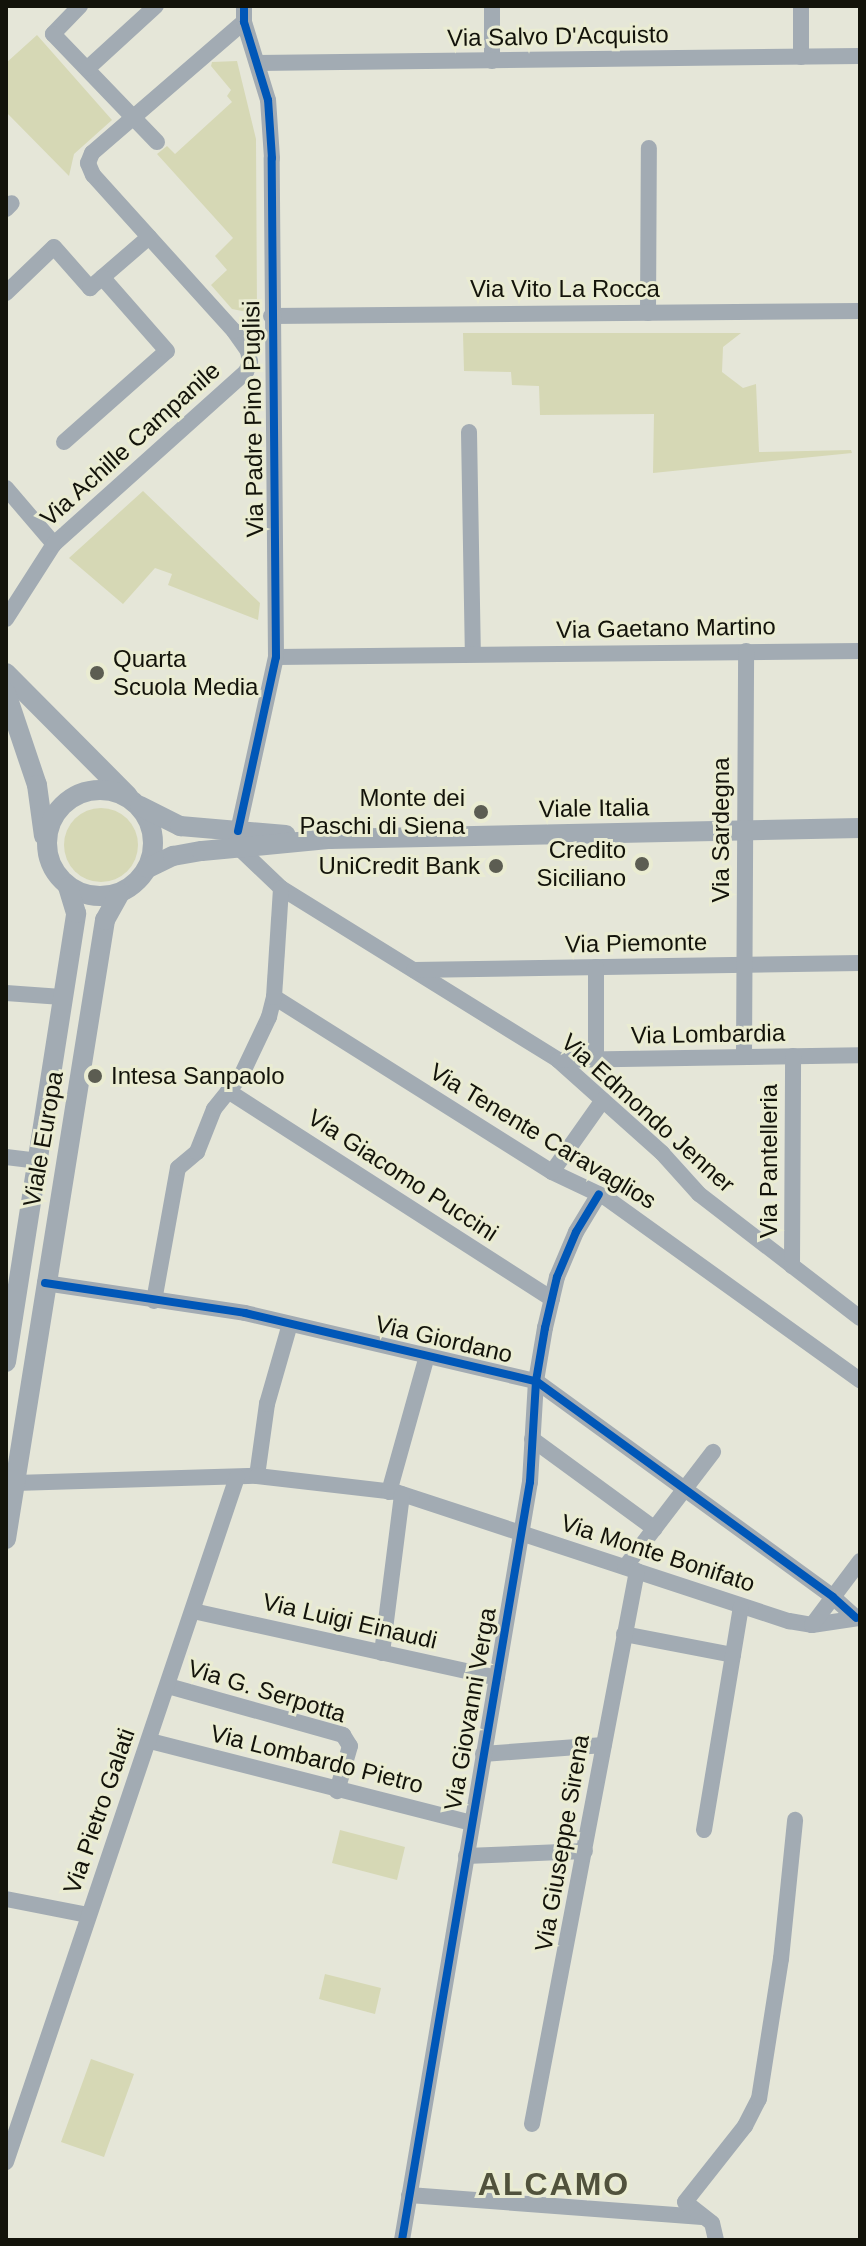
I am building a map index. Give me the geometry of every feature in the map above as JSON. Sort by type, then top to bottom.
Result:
[{"type":"street","points":[[80,6],[53,34],[157,142]]},
{"type":"street","points":[[88,68],[156,6]]},
{"type":"street","points":[[492,6],[492,61]]},
{"type":"street","points":[[801,6],[801,57]]},
{"type":"street","points":[[133,118],[244,14]]},
{"type":"street","name":"Via Padre Pino Puglisi","points":[[238,840],[276,657],[272,158],[268,100],[244,14]]},
{"type":"street","name":"Via Salvo D'Acquisto","points":[[257,63],[860,56]]},
{"type":"street","name":"Via Achille Campanile","points":[[6,619],[54,544],[246,372],[250,362],[248,351],[234,331],[93,175],[88,163],[92,153],[133,118]]},
{"type":"street","points":[[648,313],[649,148]]},
{"type":"street","points":[[6,293],[54,247],[90,288],[149,237]]},
{"type":"street","points":[[64,442],[167,351],[102,277]]},
{"type":"street","name":"Via Vito La Rocca","points":[[271,316],[860,311]]},
{"type":"street","points":[[469,432],[473,654]]},
{"type":"street","points":[[6,488],[54,544]]},
{"type":"street","name":"Via Sardegna","points":[[744,1057],[746,651]]},
{"type":"street","name":"Via Gaetano Martino","points":[[276,657],[860,651]]},
{"type":"street","points":[[6,673],[135,802],[153,836],[148,868],[136,883],[120,893],[102,897],[84,895],[68,887],[57,876],[46,846],[37,785],[7,705]]},
{"type":"street","points":[[46,846],[55,814],[81,792],[107,790],[135,802]]},
{"type":"street","name":"Viale Italia","points":[[135,802],[180,826],[238,840]]},
{"type":"street","name":"Viale Italia","points":[[148,868],[173,856],[238,840],[860,828]]},
{"type":"street","name":"Via Edmondo Jenner","points":[[238,840],[281,888],[558,1060],[662,1153],[699,1194],[860,1318]]},
{"type":"street","name":"Viale Europa","points":[[6,1362],[76,913],[68,887]]},
{"type":"street","points":[[154,1301],[178,1168],[197,1152],[214,1109],[242,1074],[269,1017],[274,997],[281,888]]},
{"type":"street","name":"Viale Europa","points":[[6,1539],[105,920],[120,893]]},
{"type":"street","name":"Via Piemonte","points":[[413,970],[860,963]]},
{"type":"street","points":[[596,967],[596,1060]]},
{"type":"street","points":[[6,993],[62,997]]},
{"type":"street","name":"Via Tenente Caravaglios","points":[[274,997],[552,1172],[599,1194],[860,1380]]},
{"type":"street","name":"Via Lombardia","points":[[558,1060],[860,1055]]},
{"type":"street","name":"Via Pantelleria","points":[[792,1266],[793,1056]]},
{"type":"street","name":"Via Giacomo Puccini","points":[[228,1091],[552,1299]]},
{"type":"street","points":[[552,1172],[603,1100]]},
{"type":"street","points":[[6,1157],[37,1161]]},
{"type":"street","name":"Via Giovanni Verga","points":[[402,2240],[530,1482],[536,1381],[552,1299],[576,1232],[599,1194]]},
{"type":"street","name":"Via Giordano","points":[[45,1283],[245,1313],[536,1381],[858,1618]]},
{"type":"street","points":[[257,1476],[267,1404],[290,1324]]},
{"type":"street","points":[[382,1653],[395,1493],[427,1356]]},
{"type":"street","points":[[532,1439],[655,1529]]},
{"type":"street","points":[[631,1569],[655,1529],[713,1452]]},
{"type":"street","name":"Via Monte Bonifato","points":[[15,1483],[149,1476],[257,1476],[395,1493],[741,1607],[812,1625],[858,1618]]},
{"type":"street","name":"Via Pietro Galati","points":[[6,2162],[237,1477]]},
{"type":"street","points":[[812,1625],[860,1561]]},
{"type":"street","name":"Via Giuseppe Sirena","points":[[532,2124],[624,1634],[631,1569]]},
{"type":"street","points":[[704,1830],[741,1607]]},
{"type":"street","name":"Via Luigi Einaudi","points":[[193,1611],[497,1678]]},
{"type":"street","points":[[624,1634],[733,1655]]},
{"type":"street","name":"Via G. Serpotta","points":[[168,1686],[343,1735],[350,1746],[337,1791]]},
{"type":"street","name":"Via Lombardo Pietro","points":[[150,1741],[471,1823]]},
{"type":"street","points":[[483,1754],[604,1745]]},
{"type":"street","points":[[716,2240],[717,2234],[706,2218],[685,2202],[745,2126],[759,2099],[779,1974],[795,1820]]},
{"type":"street","points":[[466,1856],[585,1851]]},
{"type":"street","points":[[6,1899],[88,1915]]},
{"type":"street","points":[[409,2195],[706,2218]]},
{"type":"green space","points":[[37,35],[112,120],[74,154],[69,176],[6,112],[6,63]]},
{"type":"green space","points":[[237,61],[256,139],[257,314],[232,309],[211,285],[227,270],[215,256],[233,238],[157,154],[167,146],[175,154],[232,102],[227,96],[231,90],[211,66],[212,62]]},
{"type":"green space","points":[[463,333],[741,333],[723,347],[722,372],[743,388],[756,384],[759,452],[851,450],[852,453],[653,473],[654,414],[540,415],[539,386],[512,385],[511,372],[464,371]]},
{"type":"green space","points":[[143,491],[260,603],[258,620],[168,585],[172,574],[155,568],[123,604],[69,558]]},
{"type":"green space","points":[[101,808],[115,811],[127,819],[135,831],[138,845],[135,859],[127,871],[115,879],[101,882],[87,879],[75,871],[67,859],[64,845],[67,831],[75,819],[87,811]]},
{"type":"green space","points":[[340,1830],[405,1847],[397,1880],[332,1863]]},
{"type":"green space","points":[[325,1974],[381,1988],[375,2014],[319,1999]]},
{"type":"green space","points":[[91,2059],[134,2074],[104,2157],[61,2142]]},
{"type":"cycle path","points":[[238,831],[276,657],[272,158],[268,100],[244,22],[244,6]]},
{"type":"cycle path","points":[[402,2240],[530,1482],[536,1381],[545,1328],[557,1277],[576,1232],[599,1194]]},
{"type":"cycle path","points":[[45,1283],[245,1313],[536,1381],[833,1597],[856,1618]]},
{"type":"place","name":"Quarta Scuola Media","points":[[97,673]]},
{"type":"place","name":"Monte dei Paschi di Siena","points":[[481,812]]},
{"type":"place","name":"Credito Siciliano","points":[[642,864]]},
{"type":"place","name":"UniCredit Bank","points":[[496,866]]},
{"type":"place","name":"Intesa Sanpaolo","points":[[95,1076]]},
{"type":"district","name":"ALCAMO","points":[[554,2184]]}]
